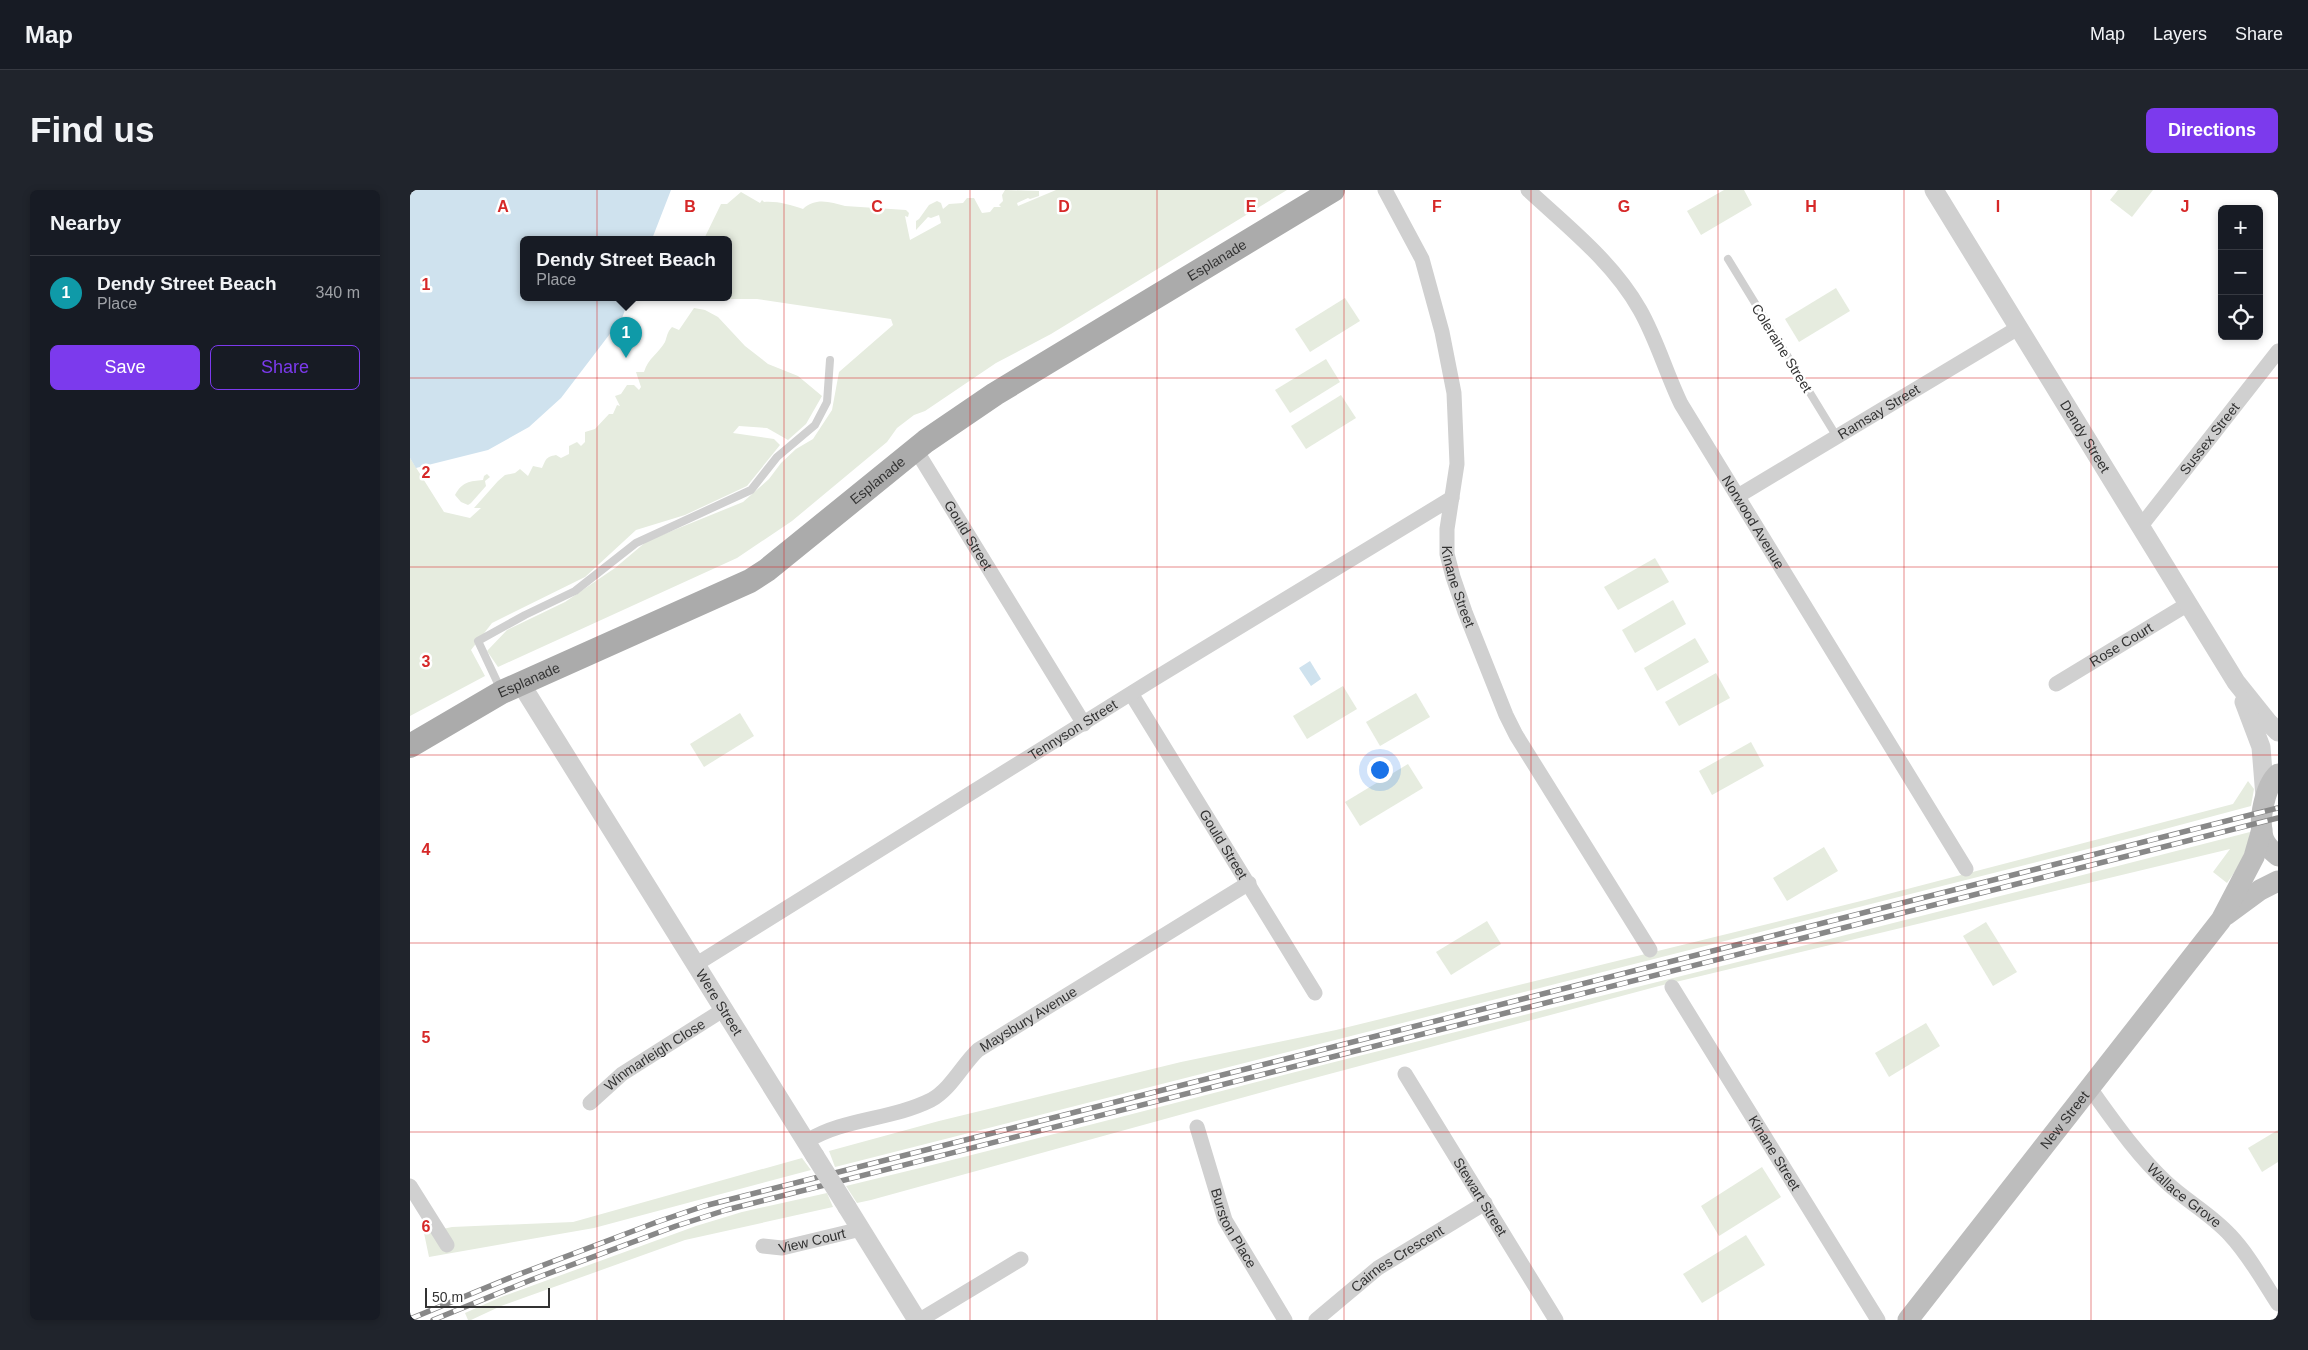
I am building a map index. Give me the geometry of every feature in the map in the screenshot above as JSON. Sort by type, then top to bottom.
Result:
[{"type":"main road","name":"Esplanade","points":[[410,746],[512,688],[750,581],[916,450],[995,394],[1333,190]]},
{"type":"main road","points":[[2265,797],[2269,783],[2278,774]]},
{"type":"main road","name":"New Street","points":[[1908,1320],[2221,920],[2254,857],[2262,829],[2265,797]]},
{"type":"main road","points":[[2262,829],[2266,842],[2278,856]]},
{"type":"main road","name":"New Street","points":[[2221,920],[2250,897],[2278,882]]},
{"type":"street","name":"Kinane Street","points":[[1385,190],[1422,259],[1442,332],[1454,393],[1457,464],[1446,540],[1453,577],[1506,715],[1523,747],[1650,950]]},
{"type":"street","name":"Norwood Avenue","points":[[1528,190],[1596,253],[1632,296],[1649,328],[1681,404],[1966,869]]},
{"type":"street","name":"Dendy Street","points":[[1934,190],[2236,682],[2278,732]]},
{"type":"street","name":"Ramsay Street","points":[[1738,496],[2018,328]]},
{"type":"street","name":"Sussex Street","points":[[2141,526],[2278,351]]},
{"type":"street","name":"Gould Street","points":[[916,450],[1084,724]]},
{"type":"street","name":"Tennyson Street","points":[[695,965],[1132,695],[1162,674],[1452,498]]},
{"type":"street","name":"Rose Court","points":[[2056,684],[2188,604]]},
{"type":"street","name":"Dendy Street","points":[[2236,682],[2262,747],[2265,797]]},
{"type":"street","name":"Were Street","points":[[512,688],[695,965],[918,1320]]},
{"type":"street","name":"Gould Street","points":[[1132,695],[1315,993]]},
{"type":"street","name":"Maysbury Avenue","points":[[811,1148],[830,1129],[902,1111],[931,1099],[942,1092],[966,1061],[978,1050],[1249,883]]},
{"type":"street","name":"Kinane Street","points":[[1672,987],[1878,1320]]},
{"type":"street","name":"Winmarleigh Close","points":[[590,1103],[622,1074],[723,1010]]},
{"type":"street","name":"Stewart Street","points":[[1405,1074],[1556,1320]]},
{"type":"street","name":"Wallace Grove","points":[[2089,1087],[2149,1164],[2167,1183],[2213,1218],[2230,1235],[2257,1270],[2278,1304]]},
{"type":"street","name":"Burston Place","points":[[1197,1127],[1225,1220],[1284,1320]]},
{"type":"street","points":[[410,1186],[447,1245]]},
{"type":"street","name":"Cairnes Crescent","points":[[1316,1320],[1378,1268],[1485,1203]]},
{"type":"street","name":"View Court","points":[[763,1246],[782,1248],[861,1229]]},
{"type":"street","points":[[918,1320],[1021,1258]]},
{"type":"lane","name":"Coleraine Street","points":[[1728,259],[1837,438]]},
{"type":"lane","points":[[512,688],[478,641],[524,615],[575,591],[636,543],[751,490],[777,457],[815,425],[827,402],[830,360]]},
{"type":"shaded area","points":[[1005,190],[1039,191],[1039,196],[1017,203],[1018,206],[1056,190],[1287,190],[1051,334],[996,363],[925,411],[914,415],[897,428],[887,442],[792,521],[737,558],[498,667],[487,651],[507,630],[565,602],[615,568],[647,541],[743,502],[769,479],[781,463],[796,449],[813,439],[832,410],[839,372],[893,325],[891,319],[757,299],[732,299],[732,236],[705,236],[721,204],[727,204],[741,192],[760,203],[762,200],[764,202],[779,203],[803,209],[813,203],[823,202],[845,206],[906,210],[909,213],[908,217],[905,216],[910,240],[941,223],[939,215],[931,218],[928,217],[916,230],[916,221],[929,205],[937,201],[941,203],[943,209],[949,204],[963,203],[967,198],[974,198],[982,213],[990,212],[994,207],[1001,207],[999,205],[1003,201],[1002,195]]},
{"type":"shaded area","points":[[1724,190],[1744,190],[1752,205],[1701,235],[1687,211]]},
{"type":"shaded area","points":[[2118,190],[2153,190],[2132,217],[2110,200]]},
{"type":"shaded area","points":[[1836,288],[1850,311],[1799,342],[1785,319]]},
{"type":"shaded area","points":[[1345,298],[1360,321],[1310,352],[1295,329]]},
{"type":"shaded area","points":[[694,308],[705,310],[718,317],[745,346],[768,364],[798,376],[822,396],[806,424],[788,440],[767,428],[739,426],[733,433],[774,439],[780,445],[747,486],[685,515],[636,530],[585,577],[492,623],[471,650],[485,676],[410,716],[410,458],[444,512],[470,518],[481,508],[474,508],[505,475],[515,473],[520,469],[528,476],[533,466],[542,468],[546,459],[556,455],[561,458],[569,454],[569,446],[577,442],[581,446],[585,442],[585,432],[595,429],[609,414],[613,414],[617,405],[620,406],[615,396],[621,394],[627,385],[634,385],[639,390],[641,387],[636,372],[644,372],[648,363],[665,342],[670,329],[672,327],[679,330]]},
{"type":"shaded area","points":[[1326,359],[1340,382],[1290,413],[1275,390]]},
{"type":"shaded area","points":[[1341,395],[1356,418],[1306,449],[1291,426]]},
{"type":"shaded area","points":[[487,474],[490,477],[485,481],[486,486],[468,505],[461,502],[455,495],[464,485],[483,480]]},
{"type":"shaded area","points":[[1655,558],[1669,582],[1618,610],[1604,587]]},
{"type":"shaded area","points":[[1673,600],[1686,624],[1635,653],[1622,630]]},
{"type":"shaded area","points":[[1695,638],[1709,662],[1657,691],[1644,668]]},
{"type":"shaded area","points":[[1716,673],[1730,698],[1679,726],[1665,702]]},
{"type":"shaded area","points":[[1343,686],[1357,709],[1307,739],[1293,716]]},
{"type":"shaded area","points":[[1416,693],[1430,717],[1380,746],[1366,722]]},
{"type":"shaded area","points":[[740,713],[754,736],[704,767],[690,744]]},
{"type":"shaded area","points":[[1751,742],[1764,766],[1712,795],[1699,771]]},
{"type":"shaded area","points":[[1408,764],[1423,788],[1360,826],[1345,802]]},
{"type":"shaded area","points":[[2248,781],[2254,789],[2251,806],[2135,837],[835,1167],[829,1151],[939,1121],[1181,1062],[1336,1030],[1865,900],[2233,804]]},
{"type":"shaded area","points":[[2250,832],[2242,859],[2227,883],[2213,872],[2230,849],[1659,986],[1277,1088],[871,1200],[857,1203],[846,1186],[1333,1062]]},
{"type":"shaded area","points":[[1824,847],[1838,871],[1787,901],[1773,878]]},
{"type":"shaded area","points":[[1487,921],[1501,944],[1451,975],[1436,952]]},
{"type":"shaded area","points":[[1986,922],[2017,972],[1993,986],[1963,936]]},
{"type":"shaded area","points":[[1926,1023],[1940,1046],[1889,1077],[1875,1053]]},
{"type":"shaded area","points":[[2278,1130],[2278,1162],[2262,1172],[2248,1148]]},
{"type":"shaded area","points":[[802,1158],[811,1170],[594,1228],[429,1257],[424,1233],[452,1227],[573,1222]]},
{"type":"shaded area","points":[[1762,1167],[1781,1197],[1719,1236],[1701,1206]]},
{"type":"shaded area","points":[[827,1193],[833,1207],[685,1240],[501,1306],[471,1320],[468,1320],[465,1313],[501,1297],[696,1226],[742,1212]]},
{"type":"shaded area","points":[[1746,1235],[1765,1265],[1702,1303],[1683,1274]]},
{"type":"water","points":[[410,190],[671,190],[653,236],[520,236],[520,301],[628,301],[622,318],[561,398],[529,427],[488,450],[416,468],[410,458]]},
{"type":"water","points":[[1310,661],[1321,679],[1311,686],[1299,668]]},
{"type":"railway","points":[[410,1319],[512,1277],[704,1206],[2278,808]]},
{"type":"railway","points":[[433,1320],[531,1280],[676,1226],[726,1210],[2278,818]]},
{"type":"place","name":"Dendy Street Beach","points":[[626,358]]}]
